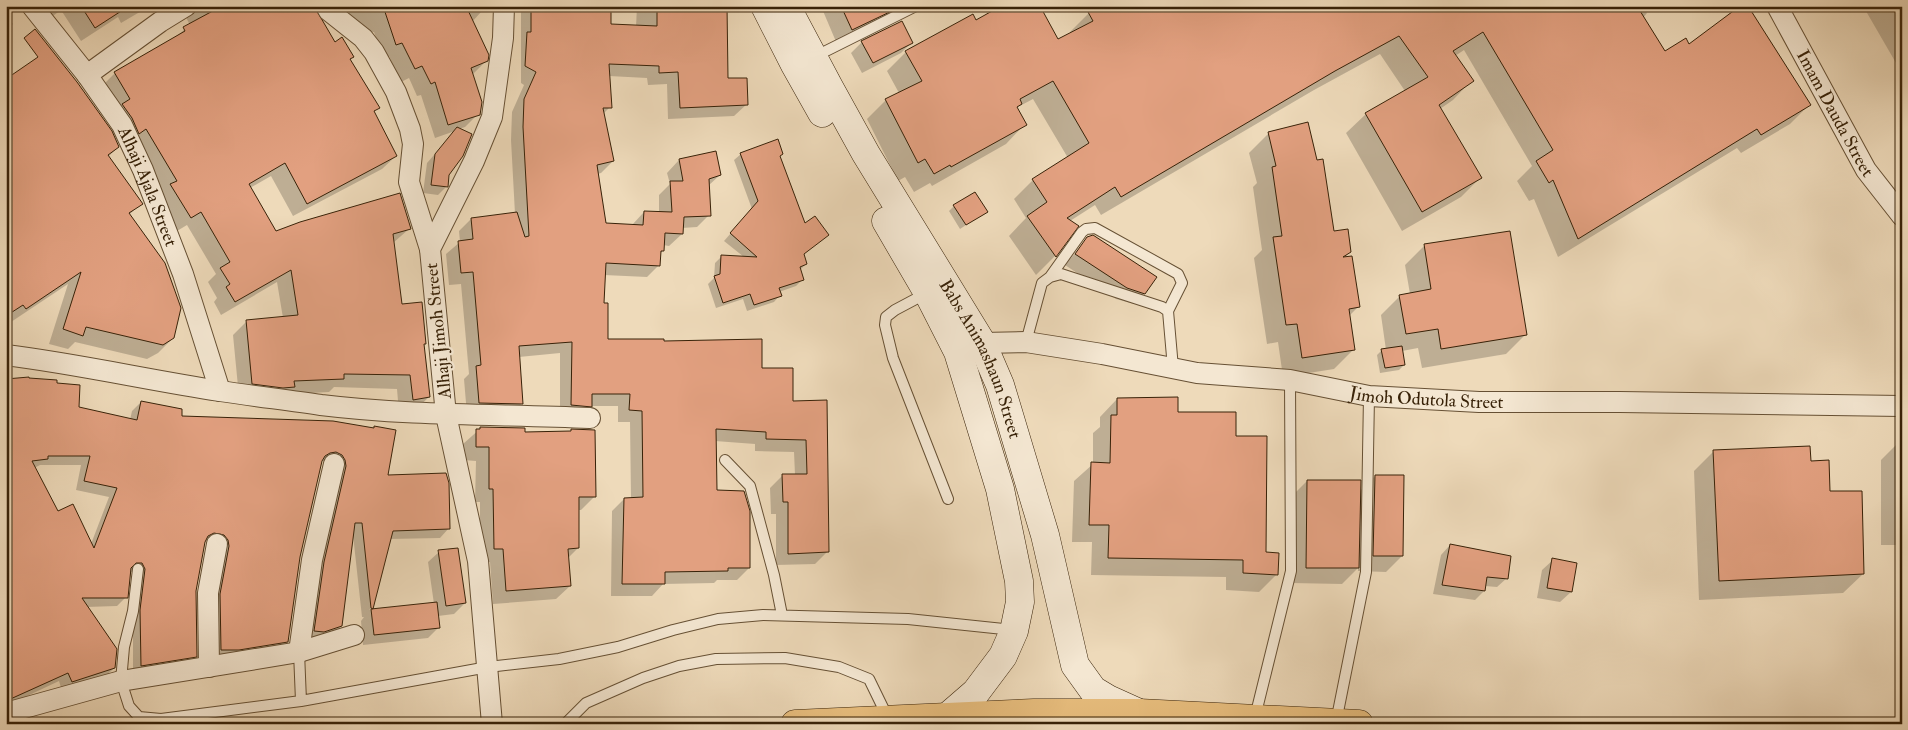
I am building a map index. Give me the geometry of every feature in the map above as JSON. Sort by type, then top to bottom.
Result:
[{"type":"highway","points":[[795,724],[1034,713],[1139,713],[1347,723]]},
{"type":"main road","name":"Babs Animashaun Street","points":[[765,6],[808,89],[928,293],[1000,384],[1046,535],[1075,665],[1093,690],[1139,713]]},
{"type":"main road","name":"Babs Animashaun Street","points":[[786,6],[889,193],[939,271],[970,348],[1020,581],[1020,602],[1014,630],[1003,656],[976,692],[946,718]]},
{"type":"street","name":"Alhaji Ajala Street","points":[[32,6],[87,75],[122,125],[143,170],[183,274],[220,391]]},
{"type":"street","points":[[87,75],[160,22],[186,6]]},
{"type":"street","points":[[326,6],[329,11],[363,38],[374,52],[396,92],[410,129],[413,144],[409,182],[430,250]]},
{"type":"street","name":"Alhaji Jimoh Street","points":[[492,724],[478,561],[446,415],[430,250],[474,161],[492,117],[504,6]]},
{"type":"street","name":"Imam Dauda Street","points":[[1777,6],[1866,170],[1902,216]]},
{"type":"street","name":"Jimoh Odutola Street","points":[[970,348],[1026,342],[1102,354],[1197,373],[1290,380],[1369,396],[1479,402],[1902,406]]},
{"type":"street","points":[[6,355],[59,362],[220,391],[322,405],[446,415],[536,415],[590,418]]},
{"type":"street","points":[[299,652],[312,560],[334,464]]},
{"type":"street","points":[[210,667],[208,593],[217,544]]},
{"type":"street","points":[[6,713],[121,681],[299,652],[354,635]]},
{"type":"lane","points":[[813,57],[916,6]]},
{"type":"lane","points":[[1026,342],[1042,283],[1050,277],[1082,232],[1086,229],[1096,228],[1178,274],[1182,283],[1168,311],[1173,368]]},
{"type":"lane","points":[[1050,277],[1061,274],[1162,307],[1168,311]]},
{"type":"lane","points":[[928,293],[895,310],[886,317],[885,326],[893,358],[948,499]]},
{"type":"lane","points":[[1255,718],[1291,571],[1290,380]]},
{"type":"lane","points":[[1347,723],[1366,572],[1369,396]]},
{"type":"lane","points":[[724,460],[750,486],[774,575],[782,615]]},
{"type":"lane","points":[[138,569],[133,611],[124,647],[121,681],[129,706],[139,717],[161,719],[301,701],[488,667],[559,659],[618,647],[673,630],[718,619],[782,615],[908,619],[1014,630]]},
{"type":"lane","points":[[299,652],[301,701]]},
{"type":"lane","points":[[565,724],[586,703],[643,678],[679,666],[716,660],[752,658],[786,658],[839,667],[869,679],[888,719]]},
{"type":"building","points":[[81,6],[129,6],[95,28]]},
{"type":"building","points":[[222,6],[314,6],[335,42],[342,37],[354,57],[350,59],[380,108],[374,111],[397,156],[307,204],[285,163],[249,184],[276,231],[300,222],[400,193],[411,229],[393,234],[402,304],[422,302],[426,344],[424,344],[430,397],[413,400],[410,375],[344,374],[344,379],[294,381],[295,387],[283,388],[252,384],[246,320],[298,315],[291,270],[235,302],[226,287],[230,284],[220,268],[230,262],[201,212],[191,218],[170,184],[177,181],[146,129],[139,134],[132,118],[122,104],[130,99],[114,72],[185,31],[183,27]]},
{"type":"building","points":[[383,6],[466,6],[489,55],[488,61],[471,68],[482,102],[480,115],[448,125],[435,82],[431,84],[422,66],[415,69],[402,43],[396,45]]},
{"type":"building","points":[[531,6],[611,6],[611,24],[657,26],[657,11],[678,11],[678,6],[727,6],[728,78],[747,78],[748,105],[680,108],[678,72],[659,73],[659,66],[609,64],[612,108],[603,108],[614,161],[597,165],[606,223],[643,225],[644,211],[672,212],[670,181],[683,181],[679,159],[716,151],[721,175],[709,179],[711,216],[684,217],[683,234],[665,233],[664,251],[661,251],[660,266],[606,263],[604,303],[608,303],[608,339],[664,339],[664,341],[762,339],[762,368],[793,368],[793,401],[827,400],[829,552],[788,554],[788,502],[783,502],[782,474],[807,474],[806,440],[766,439],[766,432],[716,429],[717,490],[744,491],[750,511],[750,568],[728,568],[728,571],[665,572],[665,584],[622,584],[624,498],[643,497],[642,411],[629,410],[630,394],[592,394],[592,407],[571,405],[572,342],[519,346],[523,404],[479,403],[476,366],[481,365],[473,272],[461,273],[458,241],[473,239],[471,218],[517,212],[525,237],[529,236],[523,127],[524,99],[536,72],[525,66],[527,32],[531,32]]},
{"type":"building","points":[[841,6],[894,6],[896,9],[852,30]]},
{"type":"building","points":[[1001,6],[1040,6],[1058,39],[1093,21],[1088,12],[1098,6],[1637,6],[1665,51],[1686,38],[1689,44],[1740,6],[1748,6],[1811,105],[1761,135],[1757,129],[1578,239],[1553,180],[1549,183],[1536,161],[1553,150],[1483,32],[1453,51],[1474,81],[1439,105],[1482,178],[1422,212],[1365,113],[1428,77],[1399,36],[1335,71],[1121,197],[1115,187],[1067,218],[1079,226],[1056,257],[1027,216],[1047,202],[1032,179],[1089,143],[1053,81],[1020,99],[1022,104],[1017,107],[1027,125],[951,167],[950,165],[934,174],[925,159],[918,163],[885,99],[922,81],[905,51],[973,14],[976,20]]},
{"type":"building","points":[[902,21],[913,43],[873,63],[861,41]]},
{"type":"building","points":[[35,29],[77,82],[112,131],[119,147],[108,155],[143,204],[129,213],[165,263],[181,308],[174,338],[163,345],[86,327],[83,336],[63,329],[81,272],[26,309],[23,305],[6,316],[6,79],[38,57],[24,38]]},
{"type":"building","points":[[1308,122],[1317,160],[1323,159],[1334,231],[1348,229],[1351,252],[1343,257],[1352,256],[1360,307],[1349,309],[1355,350],[1302,358],[1297,324],[1286,325],[1273,237],[1282,236],[1272,167],[1276,166],[1268,132]]},
{"type":"building","points":[[457,127],[472,134],[463,156],[449,175],[448,187],[431,185],[435,154]]},
{"type":"building","points":[[778,139],[783,154],[780,156],[805,223],[815,216],[829,235],[804,254],[807,264],[800,267],[804,280],[779,288],[782,296],[754,305],[750,294],[723,303],[714,276],[720,274],[721,255],[757,257],[730,233],[758,201],[740,153]]},
{"type":"building","points":[[975,192],[988,212],[966,225],[953,205]]},
{"type":"building","points":[[1510,231],[1527,335],[1441,349],[1438,329],[1406,334],[1399,295],[1431,289],[1424,244]]},
{"type":"building","points":[[1093,235],[1157,277],[1145,294],[1127,288],[1075,254],[1087,237]]},
{"type":"building","points":[[1402,346],[1405,365],[1385,368],[1381,349]]},
{"type":"building","points":[[29,377],[57,380],[57,383],[80,385],[79,407],[137,420],[141,401],[182,409],[182,416],[333,421],[396,430],[388,475],[446,473],[449,483],[450,529],[393,531],[373,609],[371,608],[362,523],[355,523],[342,626],[324,632],[314,631],[324,562],[346,466],[342,455],[336,452],[330,453],[322,461],[300,557],[288,642],[239,650],[221,650],[220,594],[229,546],[228,540],[224,535],[214,533],[208,536],[205,542],[196,591],[197,657],[141,666],[140,610],[145,569],[142,563],[136,563],[131,568],[128,598],[82,598],[117,649],[115,668],[72,682],[68,673],[6,701],[6,379]],"holes":[[[48,456],[90,456],[84,481],[117,488],[94,548],[73,504],[58,511],[32,461],[48,459]]]},
{"type":"building","points":[[1178,397],[1178,412],[1236,412],[1236,436],[1267,436],[1266,552],[1279,553],[1278,575],[1243,573],[1243,560],[1108,558],[1109,525],[1089,525],[1091,462],[1110,463],[1111,415],[1117,415],[1117,398]]},
{"type":"building","points":[[480,427],[525,428],[525,432],[571,431],[571,429],[595,430],[596,497],[579,497],[579,548],[568,549],[571,586],[506,591],[503,549],[494,549],[493,489],[489,489],[489,447],[476,447],[476,429],[480,429]]},
{"type":"building","points":[[1810,446],[1811,461],[1829,460],[1830,491],[1862,491],[1864,574],[1719,581],[1713,450]]},
{"type":"building","points":[[1375,475],[1404,475],[1403,556],[1373,556]]},
{"type":"building","points":[[1307,480],[1361,480],[1359,568],[1306,568]]},
{"type":"building","points":[[1450,544],[1511,556],[1508,579],[1487,577],[1485,591],[1442,585]]},
{"type":"building","points":[[458,548],[466,603],[446,606],[438,550]]},
{"type":"building","points":[[1552,558],[1577,563],[1572,592],[1547,588]]},
{"type":"building","points":[[437,602],[440,628],[374,635],[371,609]]}]
